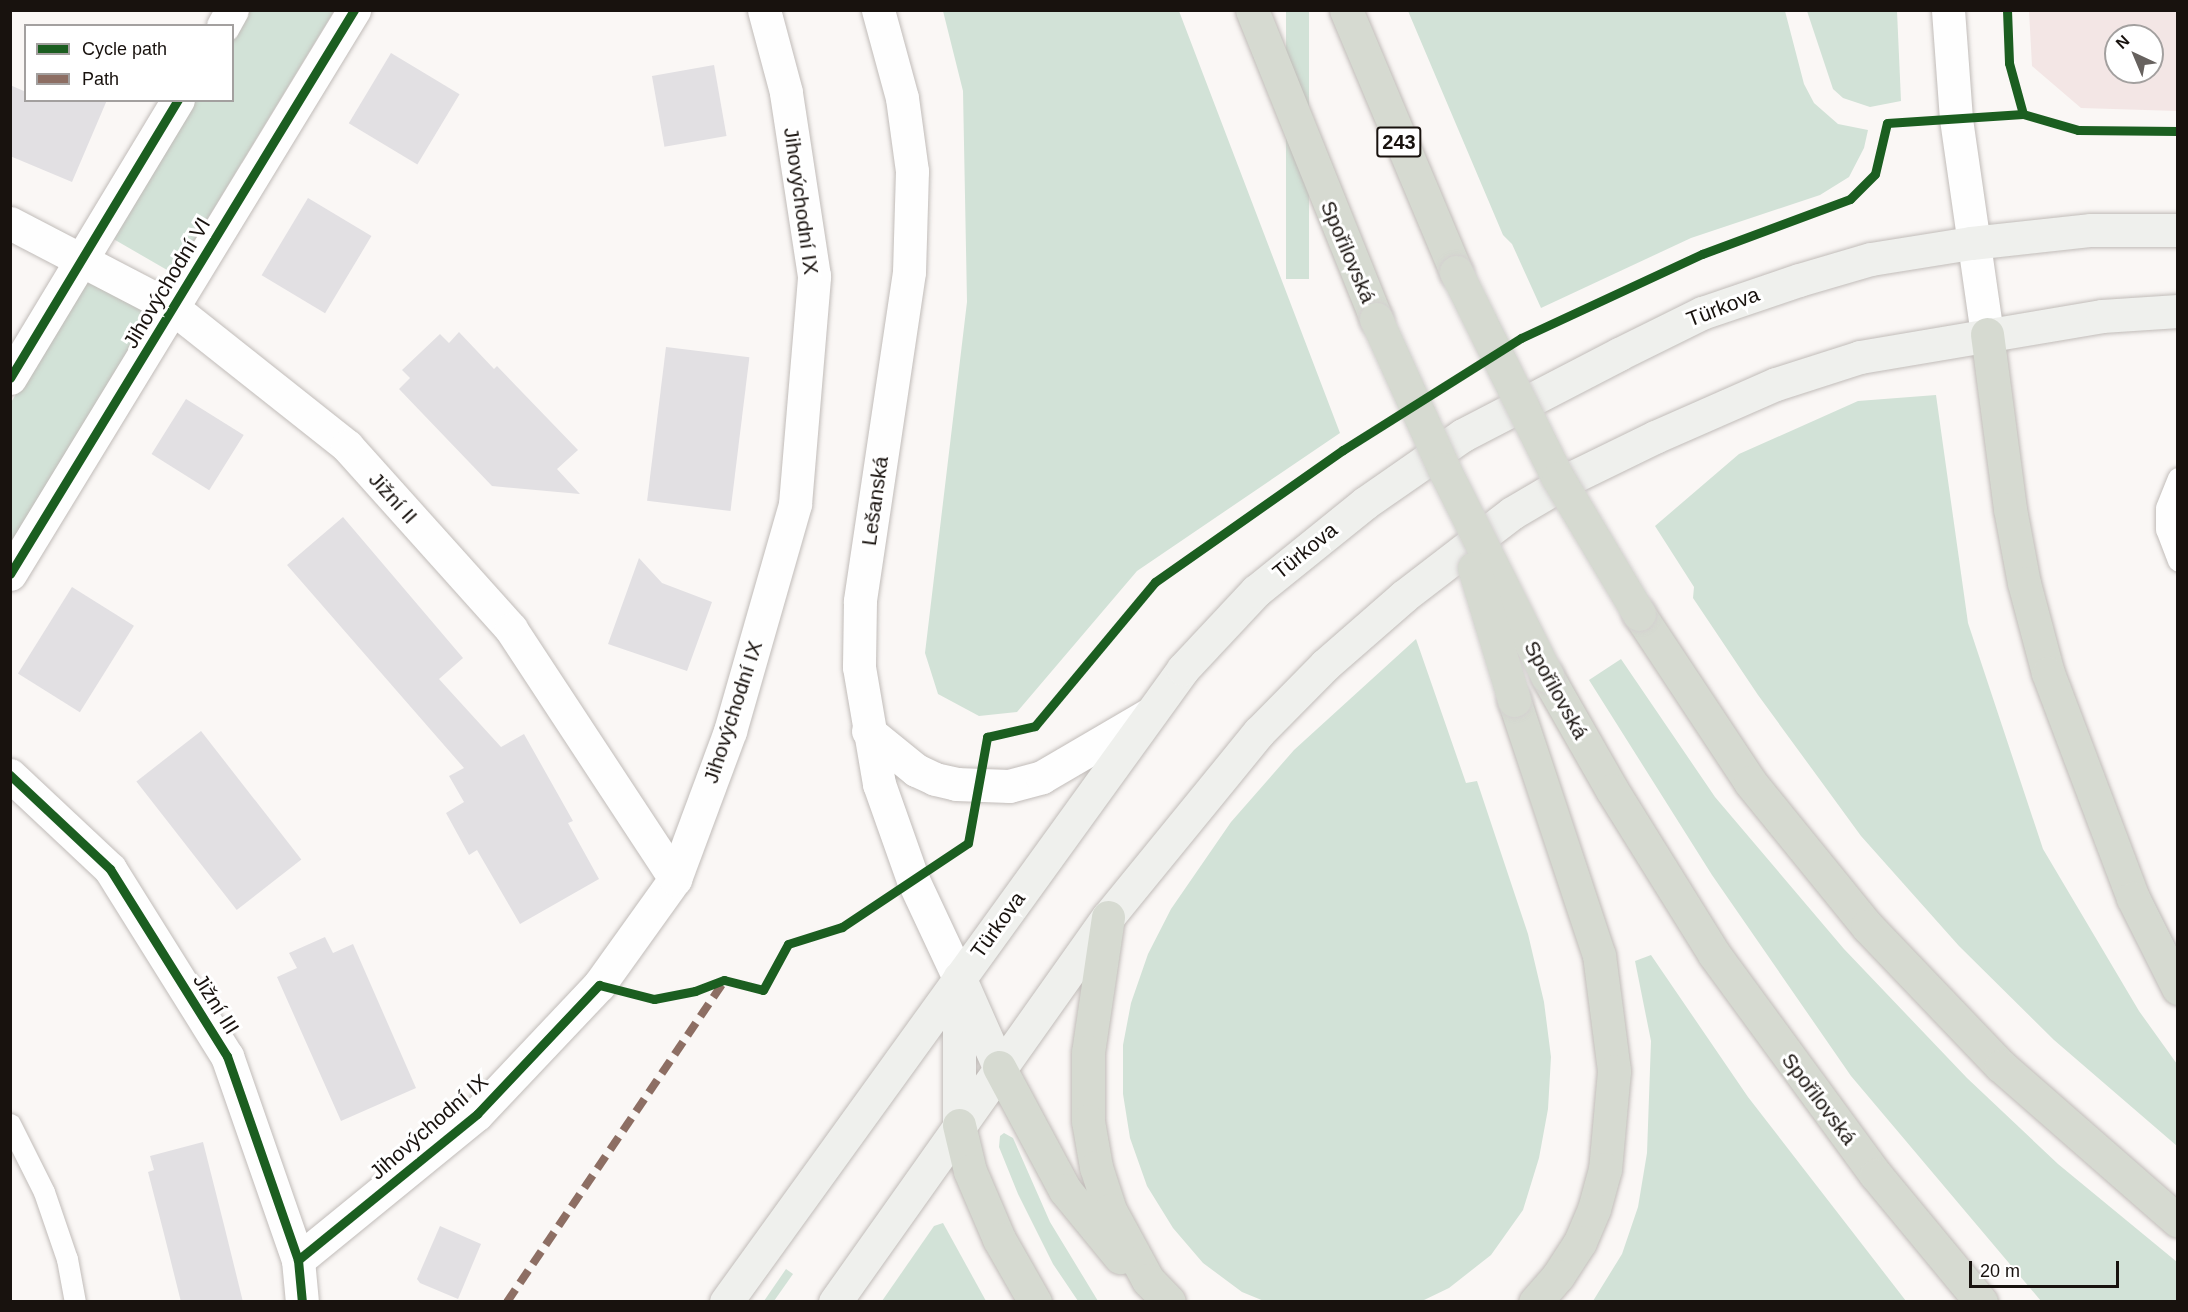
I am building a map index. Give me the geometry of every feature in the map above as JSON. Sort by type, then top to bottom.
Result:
[{"type":"highway","name":"Spořilovská","points":[[1252,10],[1299,135],[1376,319],[1444,469],[1547,676],[1645,844],[1738,988],[1876,1175],[1981,1302]]},
{"type":"highway","name":"243","points":[[1346,10],[1456,272],[1558,478],[1639,614],[1750,782],[1867,926],[2001,1066],[2178,1221]]},
{"type":"highway","points":[[1987,334],[2010,509],[2024,583],[2048,673],[2133,898],[2178,988]]},
{"type":"highway","points":[[1444,469],[1514,700],[1599,955],[1614,1071],[1605,1169],[1594,1209],[1575,1251],[1535,1302]]},
{"type":"highway","points":[[1108,917],[1088,1052],[1088,1121],[1096,1167],[1110,1210],[1125,1244],[1166,1299]]},
{"type":"highway","points":[[999,1067],[1065,1190],[1127,1264],[1166,1299]]},
{"type":"highway","points":[[959,1125],[970,1171],[991,1220],[1035,1302]]},
{"type":"main road","name":"Türkova","points":[[726,1302],[1183,669],[1256,591],[1365,503],[1463,435],[1702,313],[1871,259],[1971,243],[2091,230],[2178,230]]},
{"type":"main road","points":[[836,1302],[999,1067],[1108,917],[1259,732],[1325,665],[1404,596],[1512,513],[1575,476],[1776,384],[1888,351],[2102,316],[2178,311]]},
{"type":"main road","points":[[959,978],[999,1067]]},
{"type":"main road","points":[[959,978],[959,1125]]},
{"type":"street","points":[[224,24],[232,10]]},
{"type":"street","name":"Jihovýchodní VI","points":[[10,574],[354,10]]},
{"type":"street","name":"Jihovýchodní IX","points":[[298,1260],[477,1114],[599,985],[675,879],[730,731],[795,504],[814,276],[786,92],[764,10]]},
{"type":"street","name":"Lešanská","points":[[878,10],[902,98],[912,171],[909,272],[860,601],[859,667],[867,731],[879,784],[903,854],[959,978]]},
{"type":"street","points":[[1948,10],[1971,243],[1987,334]]},
{"type":"street","points":[[10,378],[177,102]]},
{"type":"street","name":"Jižní II","points":[[10,223],[83,258],[172,308],[347,446],[511,629],[675,879]]},
{"type":"street","points":[[867,731],[916,770],[935,779],[956,784],[1009,786],[1042,777],[1149,715]]},
{"type":"street","name":"Jižní III","points":[[10,776],[110,869],[227,1056],[298,1260],[302,1302]]},
{"type":"lane","points":[[2178,478],[2166,508],[2166,529],[2178,561]]},
{"type":"lane","points":[[10,1124],[44,1192],[67,1259],[75,1302]]},
{"type":"shaded area","points":[[2029,11],[2177,11],[2177,111],[2081,108],[2032,66]]},
{"type":"green space","points":[[250,11],[334,11],[174,274],[110,237],[194,102],[234,102],[234,37]]},
{"type":"green space","points":[[943,11],[1179,11],[1340,433],[1137,571],[1017,712],[979,716],[938,694],[925,653],[967,302],[963,91]]},
{"type":"green space","points":[[1286,11],[1309,11],[1309,279],[1286,279]]},
{"type":"green space","points":[[1408,11],[1785,11],[1804,84],[1814,103],[1838,124],[1868,130],[1864,148],[1849,177],[1820,195],[1691,238],[1541,308],[1512,244],[1503,235]]},
{"type":"green space","points":[[1807,11],[1897,11],[1901,101],[1870,107],[1843,98],[1833,89]]},
{"type":"green space","points":[[90,274],[154,307],[11,543],[10,404]]},
{"type":"green space","points":[[1936,395],[1968,623],[2043,849],[2139,1011],[2177,1064],[2177,1146],[2054,1040],[1959,946],[1861,836],[1758,695],[1693,598],[1694,587],[1655,526],[1739,454],[1858,401]]},
{"type":"green space","points":[[1416,639],[1466,783],[1477,781],[1528,934],[1544,1002],[1551,1057],[1548,1109],[1539,1158],[1523,1210],[1491,1255],[1449,1288],[1422,1301],[1264,1301],[1242,1292],[1203,1263],[1173,1228],[1147,1186],[1130,1138],[1123,1094],[1123,1045],[1131,1003],[1148,954],[1171,909],[1231,822],[1294,750]]},
{"type":"green space","points":[[1621,659],[1715,797],[1844,949],[1967,1078],[2058,1164],[2177,1262],[2177,1301],[2041,1301],[1851,1076],[1712,875],[1589,680]]},
{"type":"green space","points":[[1651,955],[1748,1097],[1906,1301],[1593,1301],[1622,1254],[1638,1207],[1647,1153],[1651,1041],[1635,961]]},
{"type":"green space","points":[[1004,1133],[1013,1138],[1050,1222],[1098,1301],[1078,1301],[1053,1264],[1018,1194],[999,1147],[1000,1136]]},
{"type":"green space","points":[[943,1223],[986,1301],[882,1301],[934,1226]]},
{"type":"green space","points":[[786,1269],[793,1274],[774,1301],[764,1301]]},
{"type":"building","points":[[391,53],[460,94],[417,164],[349,123]]},
{"type":"building","points":[[714,65],[727,136],[664,147],[652,76]]},
{"type":"building","points":[[10,85],[24,91],[24,102],[106,102],[72,182],[10,156]]},
{"type":"building","points":[[308,198],[371,236],[325,313],[262,275]]},
{"type":"building","points":[[459,332],[494,369],[497,366],[578,450],[557,469],[580,494],[492,486],[399,389],[410,378],[402,370],[440,334],[449,343]]},
{"type":"building","points":[[666,347],[749,357],[730,511],[647,501]]},
{"type":"building","points":[[186,399],[244,435],[209,490],[152,454]]},
{"type":"building","points":[[343,517],[463,658],[439,679],[501,747],[524,734],[573,821],[568,823],[599,879],[520,924],[477,850],[469,855],[446,813],[464,802],[449,776],[464,768],[287,565]]},
{"type":"building","points":[[639,558],[662,583],[712,602],[687,671],[608,644]]},
{"type":"building","points":[[72,587],[134,626],[80,712],[18,674]]},
{"type":"building","points":[[201,731],[301,859],[237,910],[136,781]]},
{"type":"building","points":[[325,937],[333,953],[353,944],[416,1088],[341,1121],[277,977],[297,968],[289,953]]},
{"type":"building","points":[[203,1142],[243,1302],[181,1302],[148,1172],[154,1170],[150,1156]]},
{"type":"building","points":[[440,1226],[481,1244],[458,1299],[420,1283],[417,1279]]},
{"type":"marked path","points":[[507,1302],[724,981]]},
{"type":"cycle path","points":[[10,574],[354,10]]},
{"type":"cycle path","points":[[2007,10],[2009,63],[2023,114]]},
{"type":"cycle path","points":[[10,378],[177,102]]},
{"type":"cycle path","points":[[298,1260],[477,1114],[599,985],[654,999],[695,991],[724,980],[763,990],[788,944],[842,927],[968,843],[987,737],[1035,726],[1155,582],[1343,450],[1521,338],[1702,254],[1850,199],[1875,174],[1887,123],[2023,114],[2078,130],[2178,131]]},
{"type":"cycle path","points":[[10,775],[110,869],[227,1056],[298,1260],[302,1302]]}]
